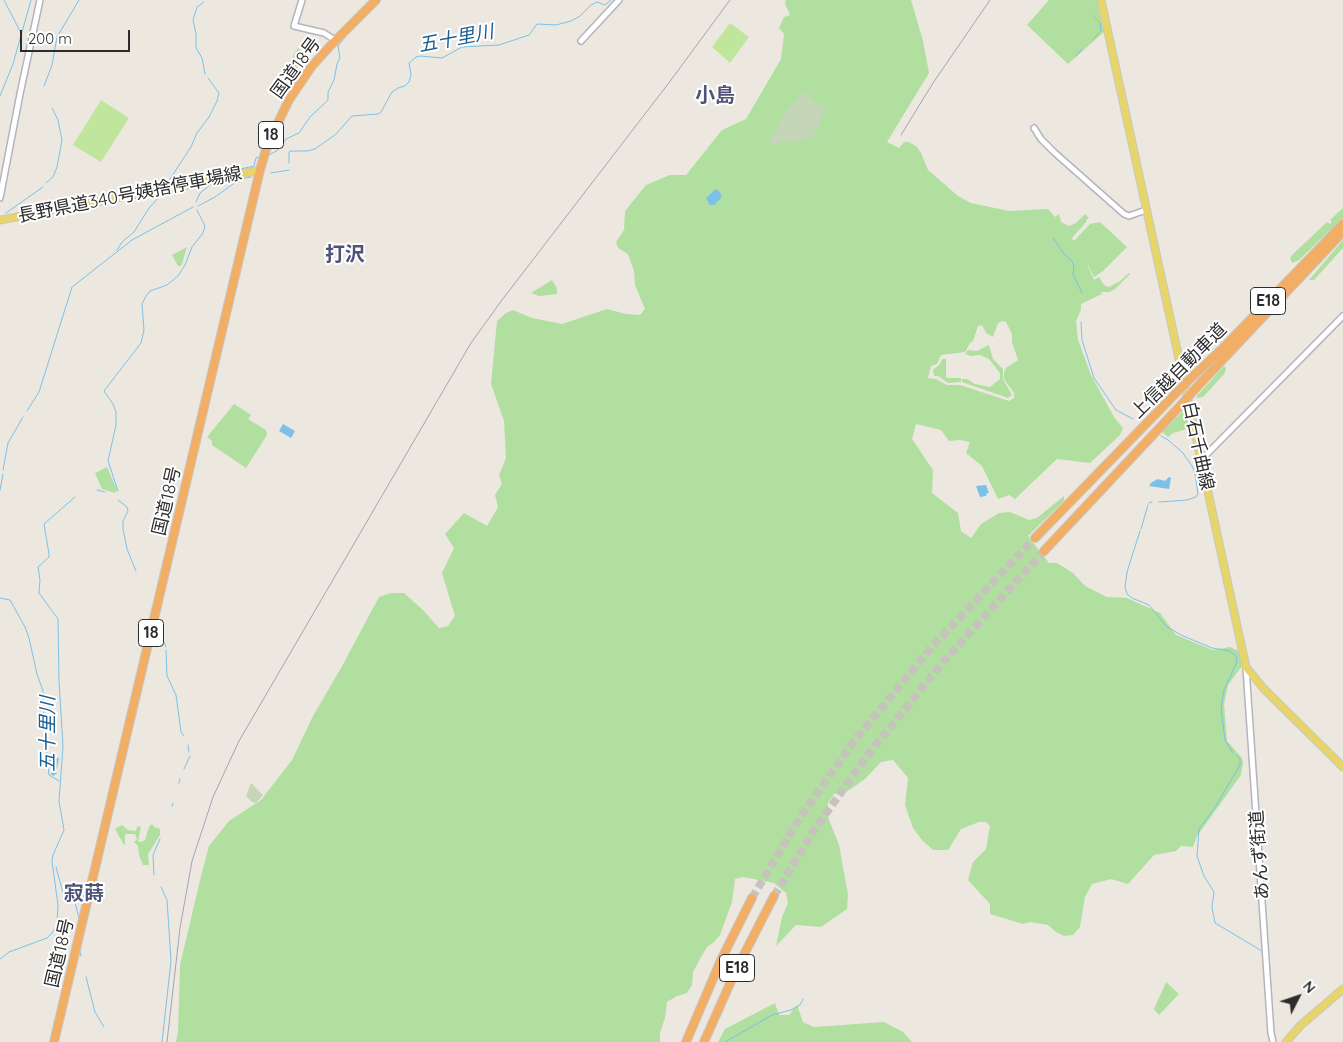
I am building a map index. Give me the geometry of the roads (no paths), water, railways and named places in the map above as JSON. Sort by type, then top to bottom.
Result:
[{"type":"highway","name":"国道18号","points":[[54,1042],[260,170],[269,141],[289,100],[312,66],[335,40],[376,0]]},
{"type":"highway","name":"上信越自動車道","points":[[1035,538],[1343,224]]},
{"type":"highway","name":"上信越自動車道","points":[[1044,551],[1343,232]]},
{"type":"highway","name":"E18","points":[[704,1042],[736,970],[774,896]]},
{"type":"highway","name":"E18","points":[[686,1042],[718,968],[752,898]]},
{"type":"main road","name":"白石千曲線","points":[[1101,0],[1246,667],[1264,689],[1343,767]]},
{"type":"main road","name":"長野県道340号姨捨停車場線","points":[[0,220],[260,170]]},
{"type":"main road","points":[[1286,1042],[1301,1025],[1343,989]]},
{"type":"street","points":[[0,198],[40,0]]},
{"type":"street","points":[[302,0],[294,26],[324,33],[335,40]]},
{"type":"street","points":[[581,41],[619,0]]},
{"type":"street","points":[[1034,128],[1041,139],[1056,154],[1124,214],[1129,216],[1146,210]]},
{"type":"street","points":[[1202,459],[1343,316]]},
{"type":"street","name":"あんず街道","points":[[1246,667],[1271,1033],[1274,1042]]},
{"type":"water","points":[[716,189],[722,197],[714,205],[710,205],[706,198]]},
{"type":"water","points":[[283,424],[295,431],[291,438],[279,431]]},
{"type":"water","points":[[1169,477],[1171,478],[1169,489],[1149,486],[1158,479],[1165,481]]},
{"type":"water","points":[[986,485],[989,493],[986,496],[980,497],[976,486]]},
{"type":"water","points":[[59,758],[57,769],[55,770],[57,773],[53,776],[51,774],[53,770],[49,767],[48,759]]},
{"type":"waterway","points":[[4,0],[21,33]]},
{"type":"waterway","points":[[0,96],[13,64],[31,0]]},
{"type":"waterway","points":[[44,86],[52,65],[57,37],[79,0]]},
{"type":"waterway","name":"五十里川","points":[[289,163],[289,152],[315,149],[336,134],[352,116],[378,114],[381,112],[392,92],[409,82],[411,75],[409,63],[416,57],[442,58],[462,47],[499,45],[529,35],[537,24],[556,25],[571,21],[580,16],[591,5],[597,2],[605,5],[611,0]]},
{"type":"waterway","points":[[204,2],[197,7],[193,20],[196,48],[202,58],[205,74]]},
{"type":"waterway","points":[[1093,16],[1100,23],[1101,31],[1093,39]]},
{"type":"waterway","points":[[269,155],[278,150],[286,139],[299,133],[310,117],[328,100],[328,92],[334,80],[340,58],[338,46],[350,31]]},
{"type":"waterway","points":[[1076,56],[1082,49]]},
{"type":"waterway","points":[[166,185],[191,147],[197,133],[209,117],[217,101],[219,93],[208,78]]},
{"type":"waterway","points":[[46,183],[53,177],[57,167],[62,140],[58,120],[52,108]]},
{"type":"waterway","points":[[218,174],[254,166],[256,158],[259,157]]},
{"type":"waterway","name":"五十里川","points":[[271,173],[289,170]]},
{"type":"waterway","name":"五十里川","points":[[198,206],[215,197],[240,179],[251,177]]},
{"type":"waterway","points":[[196,202],[200,193],[211,184]]},
{"type":"waterway","points":[[6,213],[43,187]]},
{"type":"waterway","points":[[117,250],[122,242],[134,232],[149,208],[162,194]]},
{"type":"waterway","points":[[27,411],[39,392],[72,287],[132,240],[193,207]]},
{"type":"waterway","points":[[118,491],[108,461],[116,425],[116,412],[104,391],[141,343],[144,330],[142,304],[146,296],[150,291],[167,285],[178,276],[185,265],[192,247],[203,233],[205,226],[197,210]]},
{"type":"waterway","points":[[1053,238],[1064,254],[1072,261],[1074,267],[1073,274],[1082,293]]},
{"type":"waterway","points":[[1081,322],[1082,340],[1094,378],[1116,410],[1133,419]]},
{"type":"waterway","points":[[3,470],[8,443],[23,417]]},
{"type":"waterway","points":[[1161,436],[1182,452],[1192,466],[1199,486]]},
{"type":"waterway","points":[[0,490],[3,474]]},
{"type":"waterway","points":[[1159,502],[1187,500],[1196,497],[1198,493],[1195,474]]},
{"type":"waterway","name":"五十里川","points":[[97,490],[105,492]]},
{"type":"waterway","name":"五十里川","points":[[0,959],[9,952],[47,938],[57,924],[58,905],[52,861],[64,830],[59,801],[63,746],[58,619],[39,593],[38,567],[49,557],[44,524],[75,497]]},
{"type":"waterway","points":[[118,500],[127,507],[128,511],[123,521],[123,529],[127,549],[136,571]]},
{"type":"waterway","points":[[1141,529],[1148,505]]},
{"type":"waterway","points":[[1140,531],[1127,572],[1125,587],[1127,594],[1149,605],[1166,626],[1181,635],[1212,648],[1230,651],[1236,656],[1237,662],[1224,690],[1221,709],[1225,740],[1233,753]]},
{"type":"waterway","points":[[0,598],[10,600],[29,638],[43,691],[49,775],[59,781]]},
{"type":"waterway","points":[[156,623],[166,647]]},
{"type":"waterway","points":[[166,650],[167,676],[176,695],[181,732],[184,736]]},
{"type":"waterway","points":[[188,745],[189,752]]},
{"type":"waterway","points":[[1236,755],[1240,759],[1240,765],[1214,809],[1199,829],[1197,856],[1204,876],[1214,892],[1212,907],[1215,923],[1262,951]]},
{"type":"waterway","points":[[184,769],[190,756]]},
{"type":"waterway","points":[[179,783],[180,779]]},
{"type":"waterway","points":[[154,875],[153,855],[160,839]]},
{"type":"waterway","points":[[56,867],[63,893],[73,895],[79,918]]},
{"type":"waterway","points":[[161,887],[167,900],[171,961],[162,1042]]},
{"type":"waterway","points":[[81,956],[84,930]]},
{"type":"waterway","points":[[86,977],[95,1012],[104,1027]]},
{"type":"waterway","points":[[725,1042],[772,1015],[791,1010],[800,1005],[803,999]]},
{"type":"tunnel","points":[[752,898],[799,819],[852,744],[929,650],[1035,538]]},
{"type":"tunnel","points":[[774,896],[815,829],[867,756],[943,662],[1044,551]]},
{"type":"railway","points":[[167,1042],[180,928],[192,861],[213,797],[239,741],[471,343],[730,0]]},
{"type":"railway","points":[[901,135],[933,83],[990,0]]},
{"type":"district","name":"小島","points":[[715,96]]},
{"type":"district","name":"打沢","points":[[345,255]]},
{"type":"district","name":"寂蒔","points":[[84,894]]}]
